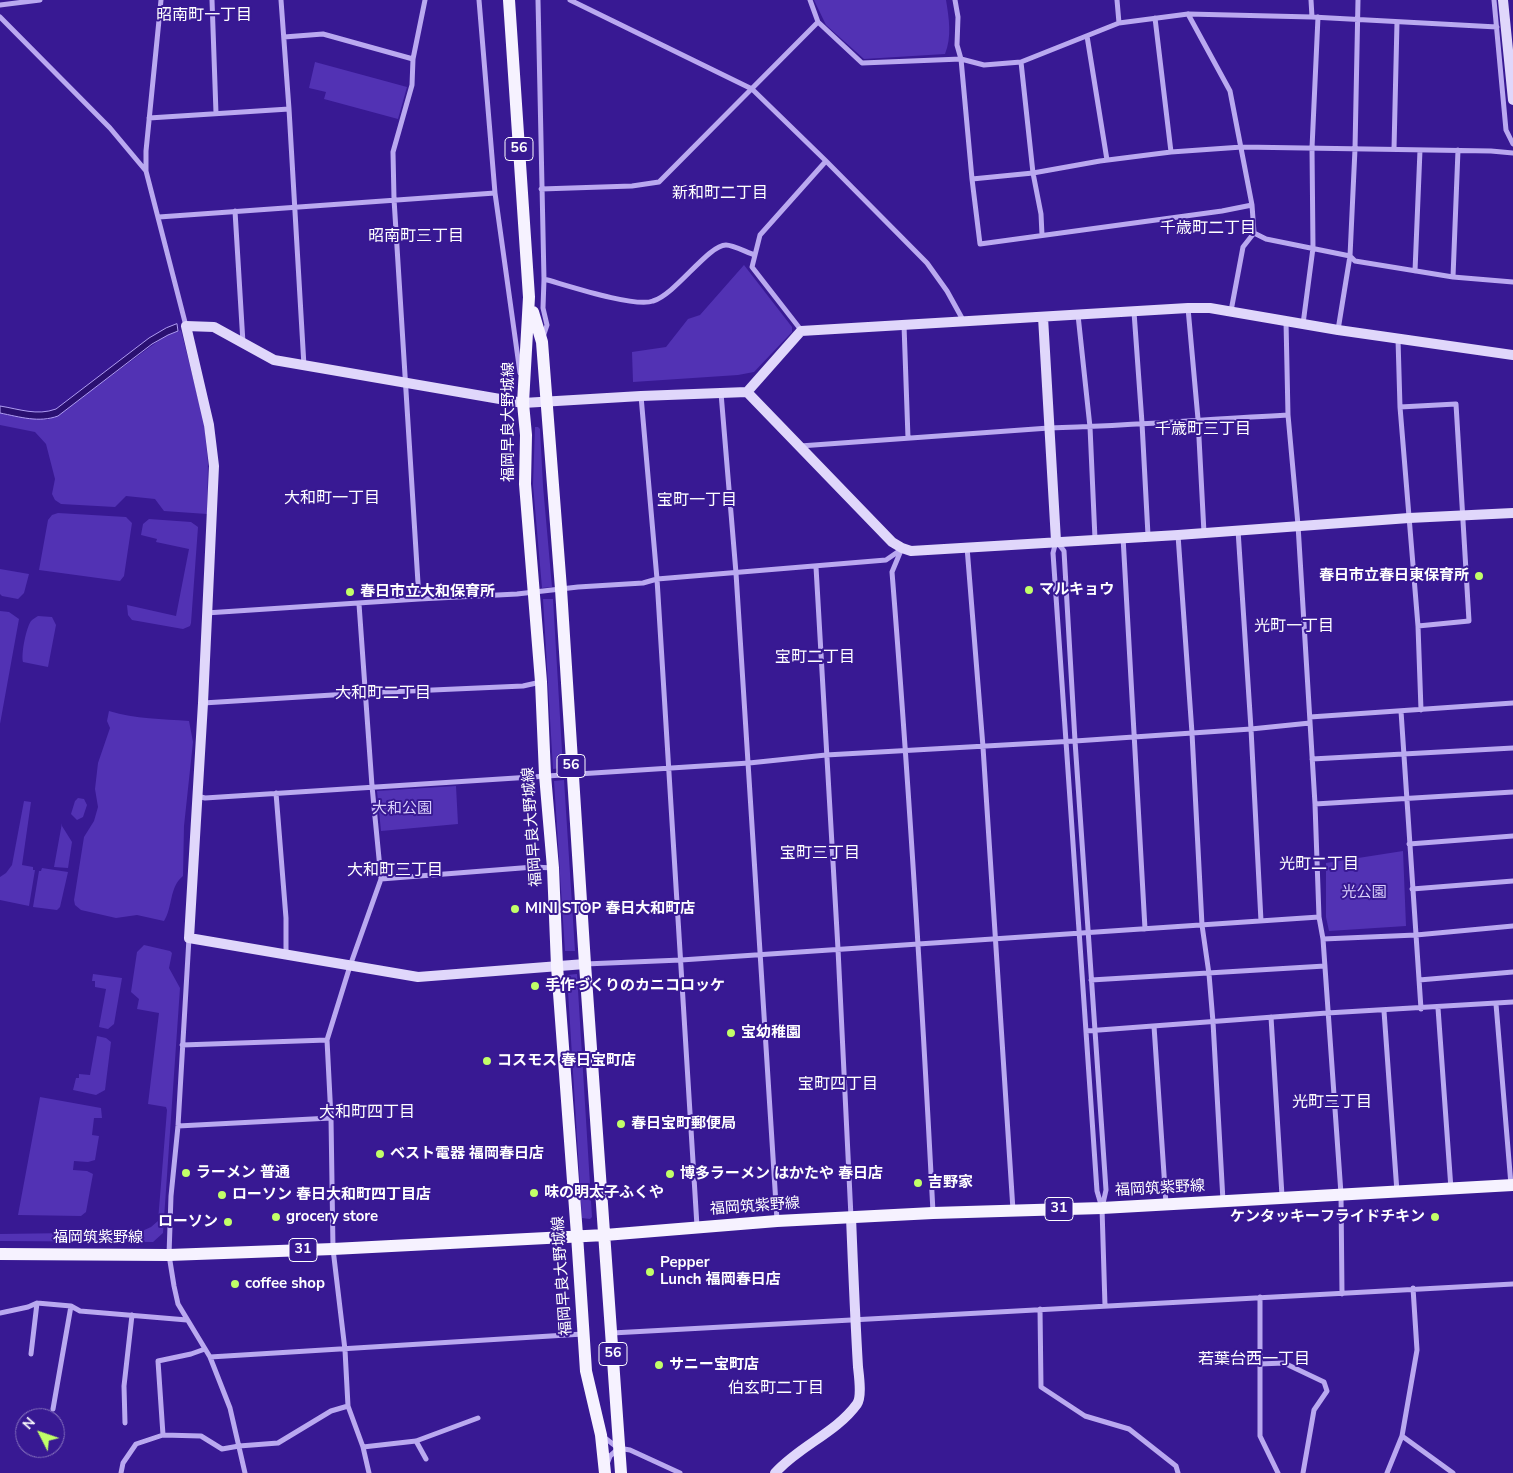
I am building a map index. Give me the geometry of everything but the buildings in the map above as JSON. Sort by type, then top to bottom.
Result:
[{"type":"main road","name":"福岡早良大野城線","points":[[509,0],[530,297],[535,324],[542,342],[545,402],[561,589],[621,1473]]},
{"type":"main road","name":"福岡早良大野城線","points":[[530,297],[523,403],[526,435],[525,484],[541,682],[545,775],[553,868],[557,966],[583,1334],[586,1371],[602,1435],[605,1472]]},
{"type":"main road","name":"福岡筑紫野線","points":[[0,1254],[169,1255],[333,1249],[605,1235],[851,1217],[1166,1205],[1512,1186]]},
{"type":"street","points":[[0,6],[40,0]]},
{"type":"street","points":[[161,0],[149,118],[146,171],[187,325],[209,425],[214,466],[203,703],[178,1126],[171,1196],[169,1255],[178,1304],[210,1357],[230,1408],[245,1473]]},
{"type":"street","points":[[212,0],[216,113]]},
{"type":"street","points":[[281,0],[304,366]]},
{"type":"street","points":[[419,599],[394,199],[393,152],[412,85],[413,59],[425,0]]},
{"type":"street","points":[[479,0],[495,193],[523,403]]},
{"type":"street","points":[[538,0],[543,308],[547,325],[542,342]]},
{"type":"street","points":[[570,0],[752,89],[826,160],[927,264],[947,291],[963,320]]},
{"type":"street","points":[[810,0],[818,22],[862,63],[961,59],[984,65],[1021,62],[1119,23],[1188,14],[1315,17],[1497,27]]},
{"type":"street","points":[[955,0],[958,16],[957,45],[961,59],[980,244],[1192,216],[1252,205]]},
{"type":"street","points":[[1117,0],[1119,23]]},
{"type":"street","points":[[1303,324],[1313,248],[1312,148],[1315,17],[1311,0]]},
{"type":"street","points":[[1338,330],[1350,256],[1355,149],[1358,0]]},
{"type":"street","points":[[1494,0],[1506,130],[1513,144]]},
{"type":"street","points":[[1503,0],[1513,100]]},
{"type":"street","points":[[1188,14],[1230,91],[1252,205],[1254,233],[1243,247],[1231,311]]},
{"type":"street","points":[[0,18],[110,128],[146,171]]},
{"type":"street","points":[[1155,18],[1171,152]]},
{"type":"street","points":[[541,189],[632,186],[659,182],[818,22]]},
{"type":"street","points":[[1394,150],[1398,22]]},
{"type":"street","points":[[284,37],[323,34],[413,59]]},
{"type":"street","points":[[1087,36],[1107,160]]},
{"type":"street","points":[[1021,62],[1033,173],[1041,214],[1042,235]]},
{"type":"street","points":[[149,118],[289,109]]},
{"type":"street","points":[[972,179],[1033,173],[1107,160],[1171,152],[1242,146],[1394,150],[1491,150],[1513,153]]},
{"type":"street","points":[[1414,271],[1420,150]]},
{"type":"street","points":[[1453,277],[1458,150]]},
{"type":"street","points":[[801,331],[752,266],[760,235],[826,160]]},
{"type":"street","points":[[159,217],[495,193]]},
{"type":"street","points":[[235,211],[244,344]]},
{"type":"street","points":[[1254,233],[1266,239],[1350,256],[1355,261],[1453,277],[1513,282]]},
{"type":"street","points":[[544,279],[633,302],[653,302],[670,291],[714,249],[726,245],[755,255]]},
{"type":"street","points":[[1188,308],[1198,419],[1204,533]]},
{"type":"street","points":[[747,392],[801,331],[1188,308],[1210,308],[1231,311],[1338,330],[1513,355]]},
{"type":"street","points":[[1134,312],[1148,536]]},
{"type":"street","points":[[1078,315],[1090,427],[1096,539]]},
{"type":"street","points":[[1043,317],[1056,541],[1053,553],[1078,933],[1097,1191],[1102,1208]]},
{"type":"street","points":[[1286,321],[1288,415],[1298,525],[1315,804],[1319,917],[1323,939],[1341,1194],[1342,1294]]},
{"type":"street","points":[[187,325],[214,327],[274,360],[523,403],[747,392],[892,542],[911,551],[1178,535],[1298,525],[1513,513]]},
{"type":"street","points":[[904,325],[908,438]]},
{"type":"street","points":[[1398,338],[1400,407],[1418,626],[1421,710]]},
{"type":"street","points":[[721,392],[749,762],[777,1221]]},
{"type":"street","points":[[641,396],[656,579],[697,1227]]},
{"type":"street","points":[[1400,407],[1456,404],[1469,621],[1418,626]]},
{"type":"street","points":[[800,446],[1049,428],[1288,415]]},
{"type":"street","points":[[1238,530],[1261,921]]},
{"type":"street","points":[[1178,535],[1192,733],[1202,925],[1213,1022],[1223,1202]]},
{"type":"street","points":[[1123,537],[1145,929]]},
{"type":"street","points":[[1056,541],[1064,551],[1087,933],[1106,1190],[1102,1208],[1105,1306]]},
{"type":"street","points":[[967,547],[983,746],[1013,1211]]},
{"type":"street","points":[[206,613],[534,592],[643,582],[656,579],[816,567],[886,560],[902,548]]},
{"type":"street","points":[[902,548],[892,572],[919,944],[933,1213]]},
{"type":"street","points":[[775,1473],[803,1448],[844,1419],[859,1402],[838,949],[816,567]]},
{"type":"street","points":[[359,604],[372,786],[381,879],[350,966],[327,1040],[331,1118],[333,1249],[345,1350],[348,1406],[363,1447],[369,1473]]},
{"type":"street","points":[[203,703],[523,686],[541,682]]},
{"type":"street","points":[[197,796],[205,798],[749,762],[826,755],[906,752],[1251,729],[1310,720],[1513,702]]},
{"type":"street","points":[[1401,711],[1421,1009]]},
{"type":"street","points":[[1312,759],[1513,748]]},
{"type":"street","points":[[1315,804],[1513,792]]},
{"type":"street","points":[[276,793],[286,918],[286,955]]},
{"type":"street","points":[[1409,844],[1513,836]]},
{"type":"street","points":[[381,879],[534,867],[553,868]]},
{"type":"street","points":[[1412,889],[1513,881]]},
{"type":"street","points":[[189,938],[418,977],[585,964],[681,960],[1319,917]]},
{"type":"street","points":[[1323,939],[1513,926]]},
{"type":"street","points":[[1091,980],[1325,966]]},
{"type":"street","points":[[1419,980],[1513,972]]},
{"type":"street","points":[[1086,1031],[1328,1013],[1438,1008],[1513,1002]]},
{"type":"street","points":[[1496,1004],[1512,1186]]},
{"type":"street","points":[[1438,1008],[1451,1189]]},
{"type":"street","points":[[1384,1010],[1397,1192]]},
{"type":"street","points":[[1271,1017],[1282,1198]]},
{"type":"street","points":[[1154,1026],[1166,1205]]},
{"type":"street","points":[[182,1045],[327,1040]]},
{"type":"street","points":[[178,1126],[331,1118]]},
{"type":"street","points":[[612,1333],[855,1318],[1513,1284]]},
{"type":"street","points":[[1387,1473],[1402,1436],[1417,1350],[1413,1288]]},
{"type":"street","points":[[1260,1298],[1260,1436],[1278,1473]]},
{"type":"street","points":[[0,1313],[28,1307],[37,1302],[71,1306],[80,1311],[187,1320]]},
{"type":"street","points":[[31,1354],[37,1302]]},
{"type":"street","points":[[53,1408],[71,1306]]},
{"type":"street","points":[[1040,1309],[1041,1387],[1085,1416],[1129,1429],[1176,1466],[1178,1473]]},
{"type":"street","points":[[126,1423],[124,1386],[132,1315]]},
{"type":"street","points":[[210,1357],[583,1334]]},
{"type":"street","points":[[163,1435],[158,1361],[205,1349]]},
{"type":"street","points":[[1259,1364],[1284,1363],[1324,1382],[1327,1391],[1314,1410],[1303,1473]]},
{"type":"street","points":[[121,1473],[123,1463],[136,1444],[163,1435],[201,1436],[222,1449],[278,1443],[331,1411],[348,1406]]},
{"type":"street","points":[[363,1447],[416,1441],[478,1418]]},
{"type":"street","points":[[602,1435],[618,1448],[630,1450],[680,1473]]},
{"type":"street","points":[[1402,1436],[1453,1473]]},
{"type":"street","points":[[416,1441],[426,1459]]},
{"type":"street","points":[[605,1472],[610,1456],[618,1448]]},
{"type":"green space","points":[[814,0],[946,0],[949,34],[945,54],[864,59],[826,25]]},
{"type":"green space","points":[[315,62],[407,87],[398,119],[324,99],[326,92],[309,88]]},
{"type":"green space","points":[[744,265],[792,327],[792,332],[754,372],[738,375],[633,382],[632,352],[666,347],[688,319],[700,315]]},
{"type":"green space","points":[[181,330],[204,422],[208,463],[207,514],[164,511],[155,499],[126,496],[115,507],[61,504],[55,500],[52,494],[55,479],[46,444],[35,432],[0,425],[0,412],[47,420],[58,415],[165,336]]},
{"type":"green space","points":[[535,427],[540,429],[552,587],[542,588],[533,485]]},
{"type":"green space","points":[[58,513],[126,517],[132,523],[124,576],[120,581],[39,570],[48,520],[52,515]]},
{"type":"green space","points":[[149,519],[191,522],[198,527],[191,623],[190,626],[183,629],[132,620],[128,615],[127,605],[176,616],[189,549],[156,542],[157,539],[141,535],[143,524]]},
{"type":"green space","points":[[0,569],[29,574],[24,593],[18,599],[0,594]]},
{"type":"green space","points":[[543,599],[553,599],[563,768],[553,769]]},
{"type":"green space","points":[[0,611],[9,612],[19,619],[0,724]]},
{"type":"green space","points":[[38,616],[52,617],[56,625],[48,667],[23,662],[23,647],[27,629],[31,621]]},
{"type":"green space","points":[[109,711],[139,717],[189,721],[193,742],[184,826],[183,876],[175,886],[164,921],[137,915],[116,918],[81,910],[75,905],[74,900],[84,837],[94,821],[98,807],[95,789],[98,763],[110,728],[107,721]]},
{"type":"green space","points":[[564,780],[575,951],[565,951],[554,781]]},
{"type":"green space","name":"大和公園","points":[[456,786],[458,824],[381,831],[377,791]]},
{"type":"green space","points":[[78,798],[84,799],[87,805],[83,817],[77,820],[71,814],[75,801]]},
{"type":"green space","points":[[24,801],[31,802],[22,865],[33,867],[33,870],[35,870],[29,906],[0,900],[0,877],[12,865]]},
{"type":"green space","points":[[62,823],[72,842],[68,868],[54,867]]},
{"type":"green space","name":"光公園","points":[[1403,851],[1406,926],[1329,931],[1326,917],[1326,863]]},
{"type":"green space","points":[[42,868],[68,872],[60,907],[57,910],[33,907],[39,871]]},
{"type":"green space","points":[[144,945],[172,953],[169,968],[180,988],[163,1233],[153,1242],[0,1241],[0,1234],[140,1232],[158,1221],[167,1110],[166,1107],[148,1104],[159,1013],[137,1009],[139,999],[131,992],[137,952]]},
{"type":"green space","points":[[93,974],[122,978],[114,1024],[108,1029],[99,1027],[106,989],[95,987],[95,981],[92,981]]},
{"type":"green space","points":[[577,974],[592,1217],[590,1219],[582,1218],[567,975]]},
{"type":"green space","points":[[97,1036],[106,1038],[111,1042],[105,1090],[96,1095],[73,1090],[79,1074],[90,1075]]},
{"type":"green space","points":[[40,1097],[101,1108],[102,1118],[94,1118],[92,1135],[99,1136],[95,1160],[88,1162],[74,1161],[73,1170],[87,1171],[93,1174],[86,1212],[81,1216],[18,1215]]},
{"type":"shaded area","points":[[177,324],[178,331],[152,344],[58,416],[37,419],[0,413],[0,406],[35,412],[56,409],[149,338]]},
{"type":"place","name":"春日市立春日東保育所","points":[[1479,576]]},
{"type":"place","name":"マルキョウ","points":[[1029,590]]},
{"type":"place","name":"春日市立大和保育所","points":[[350,592]]},
{"type":"place","name":"MINI STOP 春日大和町店","points":[[515,909]]},
{"type":"place","name":"手作づくりのカニコロッケ","points":[[535,986]]},
{"type":"place","name":"宝幼稚園","points":[[731,1033]]},
{"type":"place","name":"コスモス 春日宝町店","points":[[487,1061]]},
{"type":"place","name":"春日宝町郵便局","points":[[621,1124]]},
{"type":"place","name":"ベスト電器 福岡春日店","points":[[380,1154]]},
{"type":"place","name":"ラーメン 普通","points":[[186,1173]]},
{"type":"place","name":"博多ラーメン はかたや 春日店","points":[[670,1174]]},
{"type":"place","name":"吉野家","points":[[918,1183]]},
{"type":"place","name":"味の明太子ふくや","points":[[534,1193]]},
{"type":"place","name":"ローソン 春日大和町四丁目店","points":[[222,1195]]},
{"type":"place","name":"grocery store","points":[[276,1217]]},
{"type":"place","name":"ケンタッキーフライドチキン","points":[[1435,1217]]},
{"type":"place","name":"ローソン","points":[[228,1222]]},
{"type":"place","name":"Pepper Lunch 福岡春日店","points":[[650,1272]]},
{"type":"place","name":"coffee shop","points":[[235,1284]]},
{"type":"place","name":"サニー宝町店","points":[[659,1365]]},
{"type":"district","name":"昭南町一丁目","points":[[204,16]]},
{"type":"district","name":"新和町二丁目","points":[[720,194]]},
{"type":"district","name":"千歳町二丁目","points":[[1208,229]]},
{"type":"district","name":"昭南町三丁目","points":[[416,237]]},
{"type":"district","name":"千歳町三丁目","points":[[1203,430]]},
{"type":"district","name":"大和町一丁目","points":[[332,499]]},
{"type":"district","name":"宝町一丁目","points":[[697,501]]},
{"type":"district","name":"光町一丁目","points":[[1294,627]]},
{"type":"district","name":"宝町二丁目","points":[[815,658]]},
{"type":"district","name":"大和町二丁目","points":[[383,694]]},
{"type":"district","name":"宝町三丁目","points":[[820,854]]},
{"type":"district","name":"光町二丁目","points":[[1319,865]]},
{"type":"district","name":"大和町三丁目","points":[[395,871]]},
{"type":"district","name":"宝町四丁目","points":[[838,1085]]},
{"type":"district","name":"光町三丁目","points":[[1332,1103]]},
{"type":"district","name":"大和町四丁目","points":[[367,1113]]},
{"type":"district","name":"若葉台西一丁目","points":[[1254,1360]]},
{"type":"district","name":"伯玄町二丁目","points":[[776,1389]]}]
